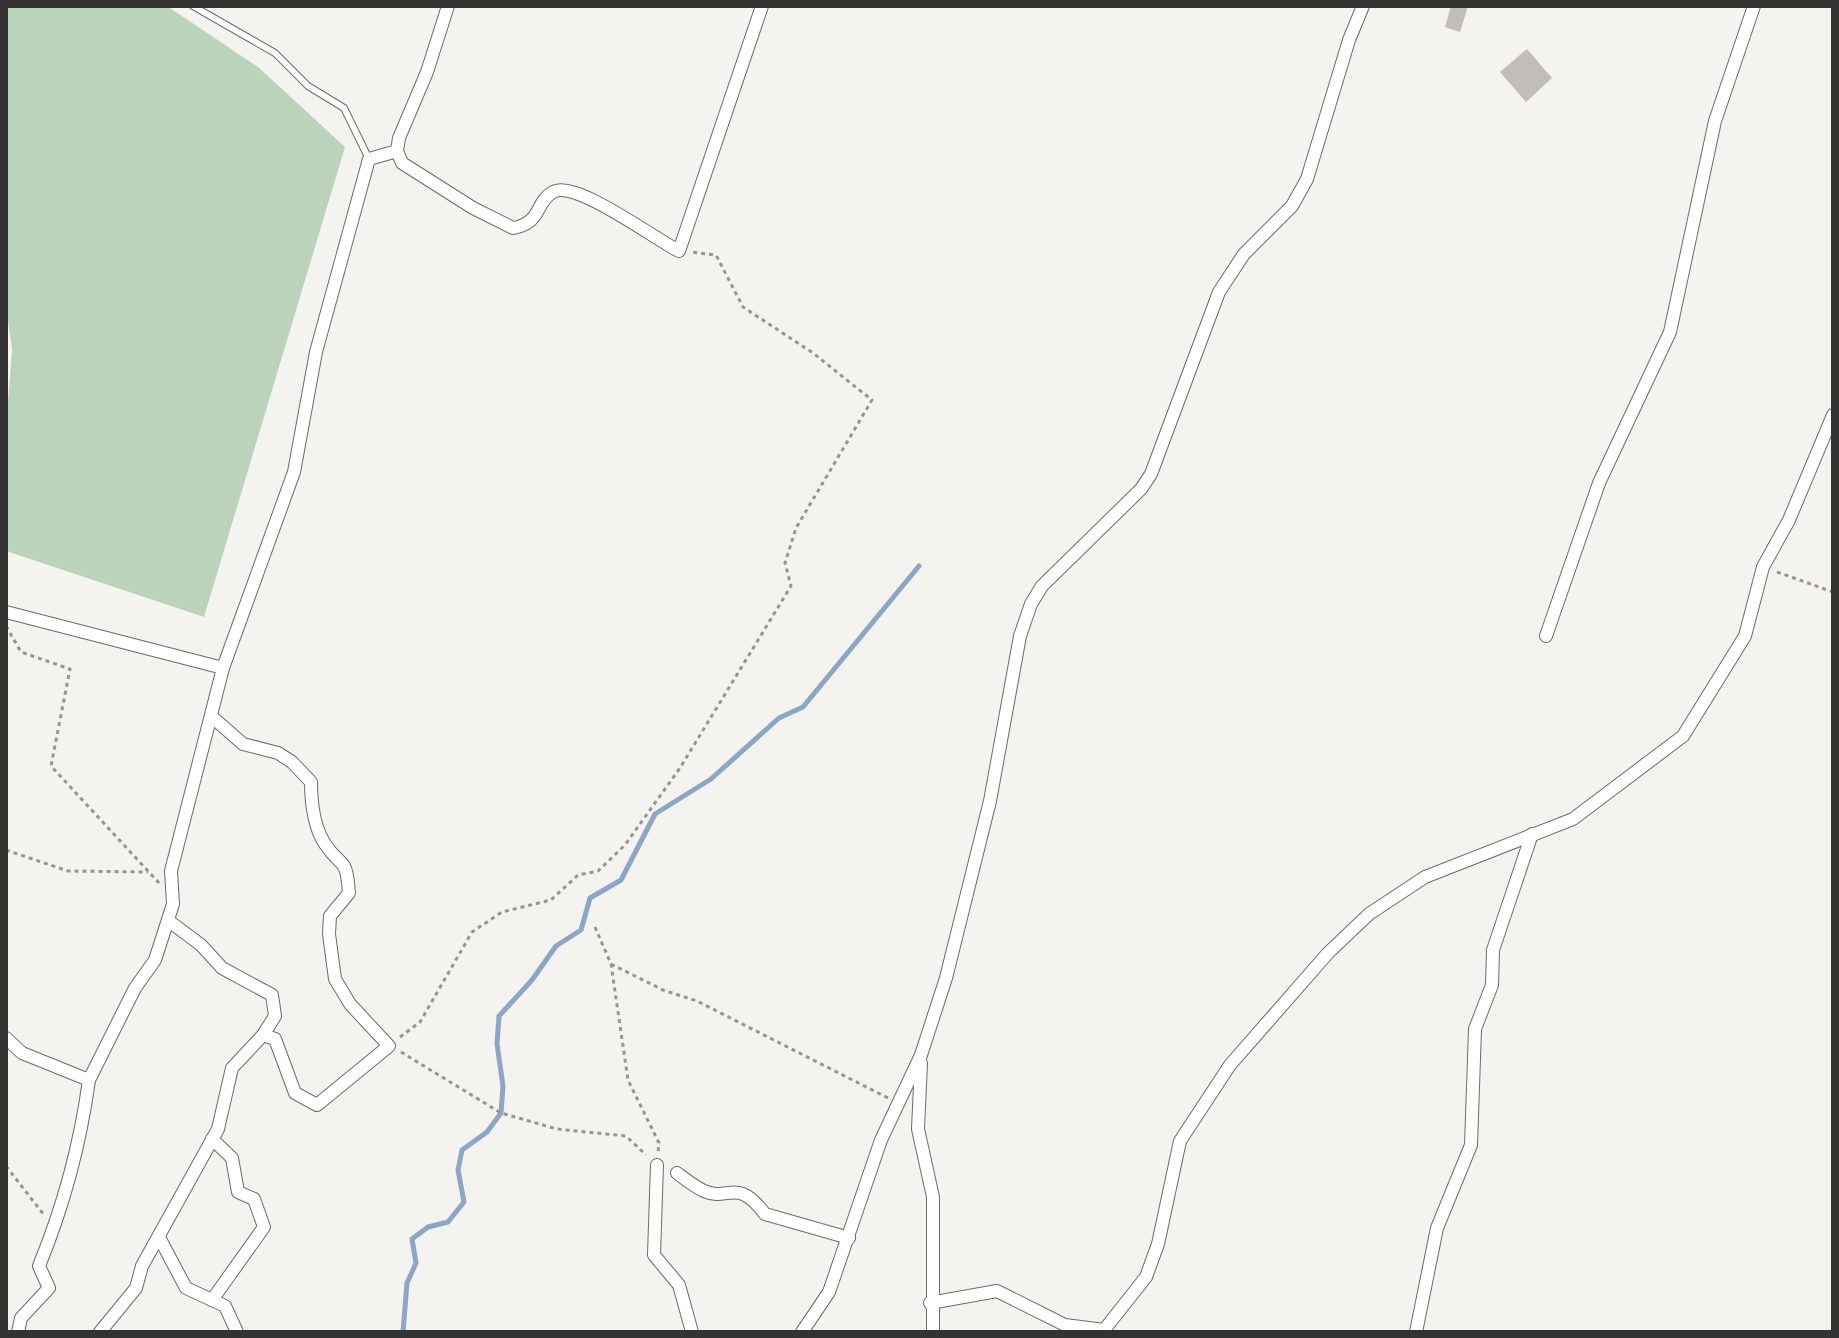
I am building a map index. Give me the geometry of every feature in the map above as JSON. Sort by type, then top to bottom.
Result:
[{"type":"street","points":[[448,6],[397,151],[402,163],[513,228],[532,221],[549,195],[561,191],[612,208],[679,251],[762,6]]},
{"type":"street","points":[[802,1332],[829,1292],[897,1102],[921,1055],[946,978],[990,801],[1020,636],[1031,604],[1042,586],[1141,489],[1151,474],[1219,292],[1244,254],[1292,206],[1307,179],[1349,40],[1363,6]]},
{"type":"street","points":[[1546,636],[1599,483],[1670,332],[1715,121],[1754,6]]},
{"type":"street","points":[[18,1332],[21,1318],[49,1288],[39,1266],[56,1225],[81,1140],[89,1080],[135,988],[150,972],[169,921],[173,897],[171,871],[223,668],[294,472],[316,352],[369,159],[397,151]]},
{"type":"street","points":[[930,1303],[997,1291],[1065,1325],[1104,1330],[1146,1277],[1158,1244],[1180,1141],[1230,1065],[1328,953],[1369,914],[1425,877],[1573,819],[1683,736],[1745,636],[1763,567],[1789,520],[1833,415]]},
{"type":"street","points":[[6,612],[223,668]]},
{"type":"street","points":[[211,716],[243,744],[278,753],[292,762],[311,782],[311,802],[325,843],[347,867],[349,893],[330,916],[329,934],[335,979],[350,1004],[389,1046],[317,1105],[295,1093],[275,1039],[263,1035]]},
{"type":"street","points":[[1416,1332],[1437,1228],[1471,1145],[1475,1029],[1492,985],[1493,950],[1532,834]]},
{"type":"street","points":[[100,1332],[136,1288],[142,1266],[160,1239],[192,1171],[218,1129],[232,1068],[263,1035],[275,1016],[272,995],[222,968],[201,945],[169,921]]},
{"type":"street","points":[[6,1038],[22,1053],[89,1080]]},
{"type":"street","points":[[921,1055],[918,1129],[933,1197],[930,1303],[933,1332]]},
{"type":"street","points":[[212,1139],[232,1158],[238,1192],[254,1199],[264,1227],[212,1300]]},
{"type":"street","points":[[657,1165],[654,1255],[679,1285],[692,1332]]},
{"type":"street","points":[[677,1173],[706,1193],[736,1190],[757,1203],[765,1214],[849,1238]]},
{"type":"street","points":[[160,1239],[186,1288],[225,1306],[237,1332]]},
{"type":"lane","points":[[193,6],[275,53],[308,86],[344,108],[369,159]]},
{"type":"path","points":[[657,1165],[626,1136],[557,1129],[501,1113],[447,1077],[389,1046],[420,1022],[472,932],[502,912],[551,900],[578,875],[598,871],[625,845],[680,768],[791,586],[785,563],[796,528],[872,400],[813,353],[743,307],[716,255],[679,251]]},
{"type":"path","points":[[1763,567],[1833,592]]},
{"type":"path","points":[[6,626],[21,652],[70,669],[51,766],[173,897]]},
{"type":"path","points":[[6,850],[68,871],[148,872]]},
{"type":"path","points":[[595,927],[611,964],[628,1080],[659,1143],[657,1165]]},
{"type":"path","points":[[611,964],[663,990],[697,1001],[897,1102]]},
{"type":"path","points":[[6,1166],[35,1208],[56,1225]]},
{"type":"green space","points":[[6,6],[167,6],[258,67],[345,147],[204,617],[6,551],[6,431],[12,349],[6,307]]},
{"type":"building","points":[[1451,6],[1468,6],[1460,32],[1445,27]]},
{"type":"building","points":[[1527,49],[1552,78],[1526,102],[1500,72]]},
{"type":"waterway","points":[[403,1332],[407,1283],[416,1263],[412,1239],[428,1227],[448,1222],[464,1202],[458,1170],[462,1150],[487,1132],[501,1113],[503,1086],[497,1044],[499,1016],[532,980],[556,946],[581,930],[590,898],[621,880],[655,814],[711,779],[779,718],[803,707],[919,566]]}]
